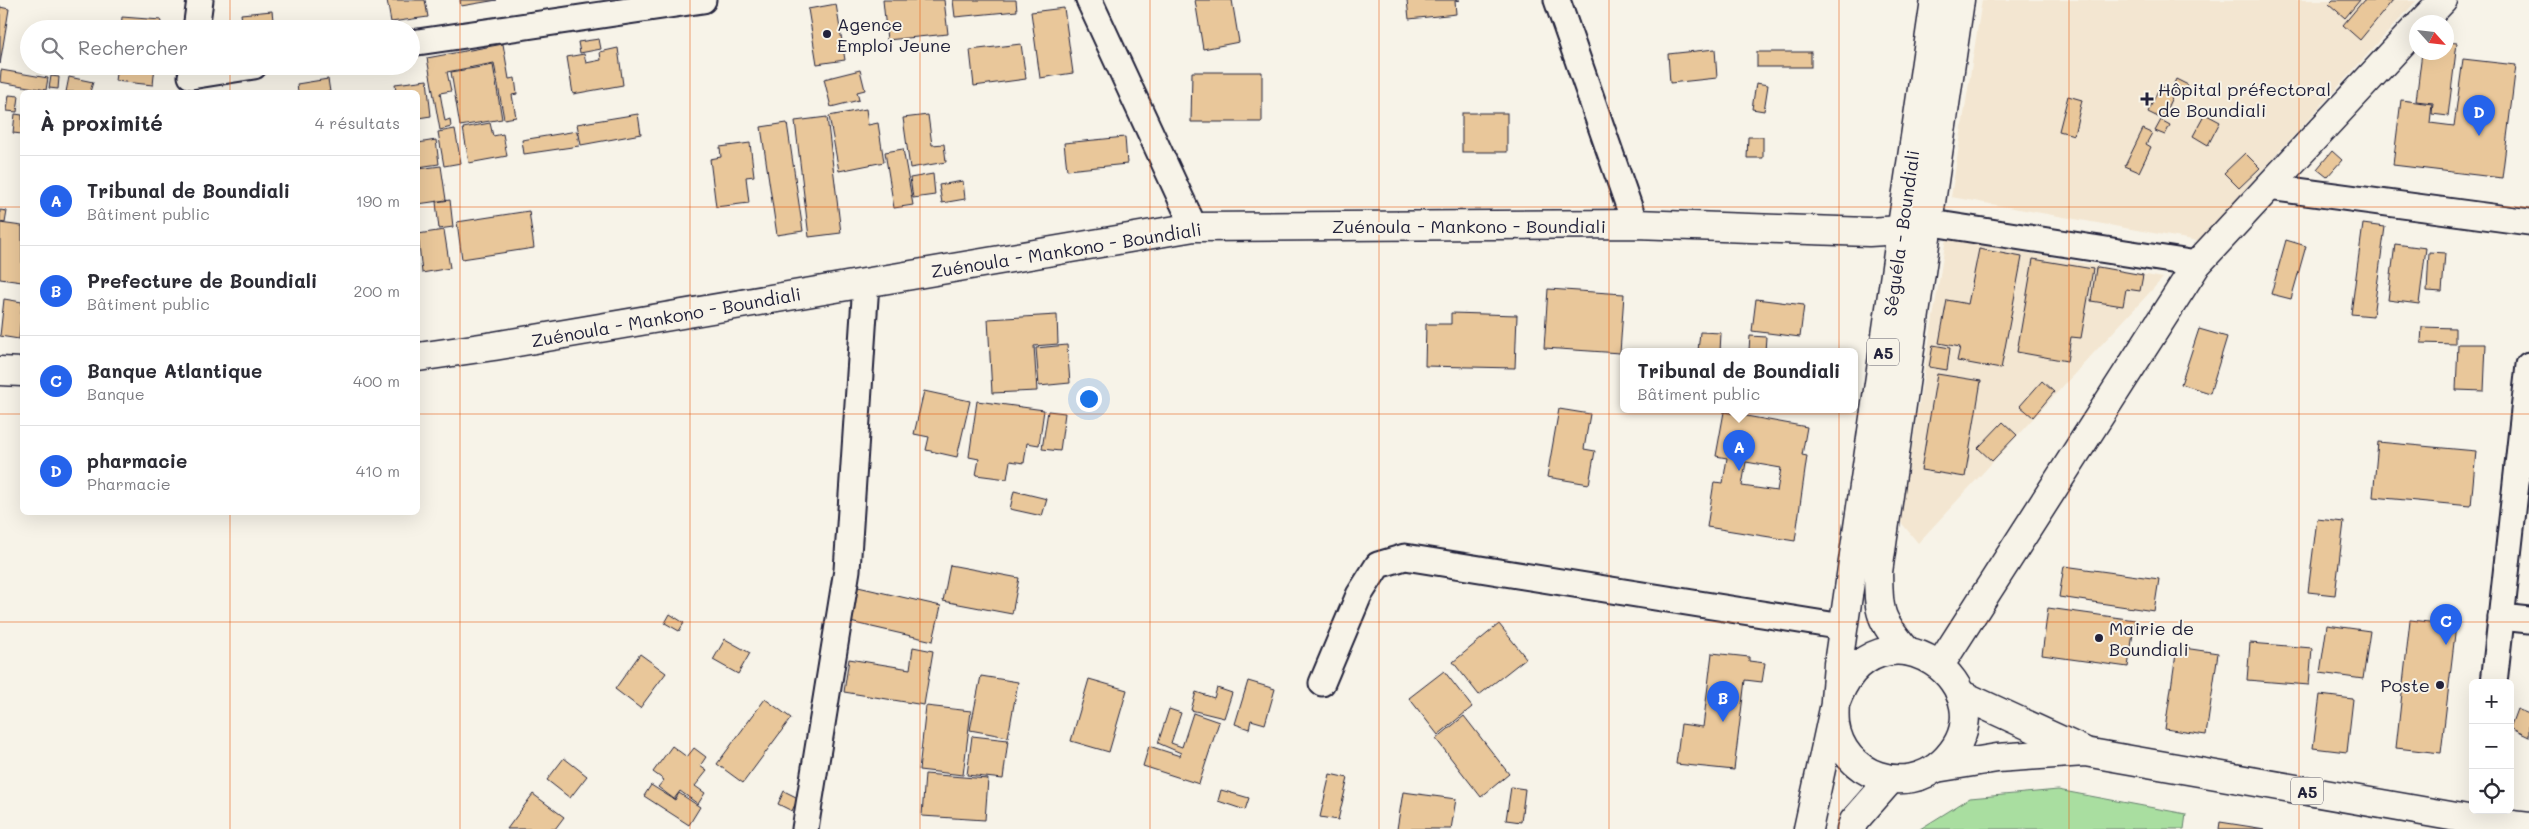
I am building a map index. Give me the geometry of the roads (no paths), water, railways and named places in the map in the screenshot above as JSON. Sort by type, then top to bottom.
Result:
[{"type":"main road","name":"Séguéla - Boundiali","points":[[1907,651],[1887,627],[1878,609],[1878,572],[1914,228],[1935,0]]},
{"type":"main road","name":"Séguéla - Boundiali","points":[[1835,704],[1842,686],[1853,670],[1869,658],[1887,652],[1907,651],[1924,656],[1940,665],[1952,678],[1960,694],[1964,714],[1961,735],[1951,754],[1936,768],[1922,776],[1906,780],[1890,780],[1870,774],[1853,762],[1845,750],[1835,725],[1835,704],[1843,627],[1914,228],[1960,0]]},
{"type":"main road","points":[[2429,15],[2443,0]]},
{"type":"main road","points":[[1940,665],[2197,264],[2409,36]]},
{"type":"main road","name":"Zuénoula - Mankono - Boundiali","points":[[420,357],[1194,227],[1635,224],[1869,232],[1914,228]]},
{"type":"main road","points":[[0,371],[20,372]]},
{"type":"main road","name":"A5","points":[[1960,694],[2086,752]]},
{"type":"main road","points":[[1808,829],[1835,704]]},
{"type":"main road","name":"A5","points":[[1936,768],[1997,758],[2086,752],[2480,816],[2529,827]]},
{"type":"main road","points":[[1851,829],[1854,821],[1890,780]]},
{"type":"street","points":[[197,20],[200,0]]},
{"type":"street","points":[[420,42],[703,0]]},
{"type":"street","points":[[1089,0],[1194,227]]},
{"type":"street","points":[[1557,0],[1635,224]]},
{"type":"street","points":[[190,78],[206,75]]},
{"type":"street","points":[[2268,187],[2529,222]]},
{"type":"street","points":[[1914,228],[1938,224],[2197,264]]},
{"type":"street","points":[[805,829],[847,570],[866,283]]},
{"type":"street","points":[[2494,679],[2529,365]]},
{"type":"street","points":[[1322,683],[1359,595],[1378,565],[1405,557],[1843,627]]},
{"type":"street","points":[[2502,617],[2529,620]]},
{"type":"place","name":"Agence Emploi Jeune","points":[[827,34]]},
{"type":"place","name":"Hôpital préfectoral de Boundiali","points":[[2147,99]]},
{"type":"place","name":"pharmacie","points":[[2479,136]]},
{"type":"place","name":"Tribunal de Boundiali","points":[[1739,471]]},
{"type":"place","name":"Mairie de Boundiali","points":[[2099,638]]},
{"type":"place","name":"Banque Atlantique","points":[[2446,645]]},
{"type":"place","name":"Poste","points":[[2440,685]]},
{"type":"place","name":"Prefecture de Boundiali","points":[[1723,722]]}]
